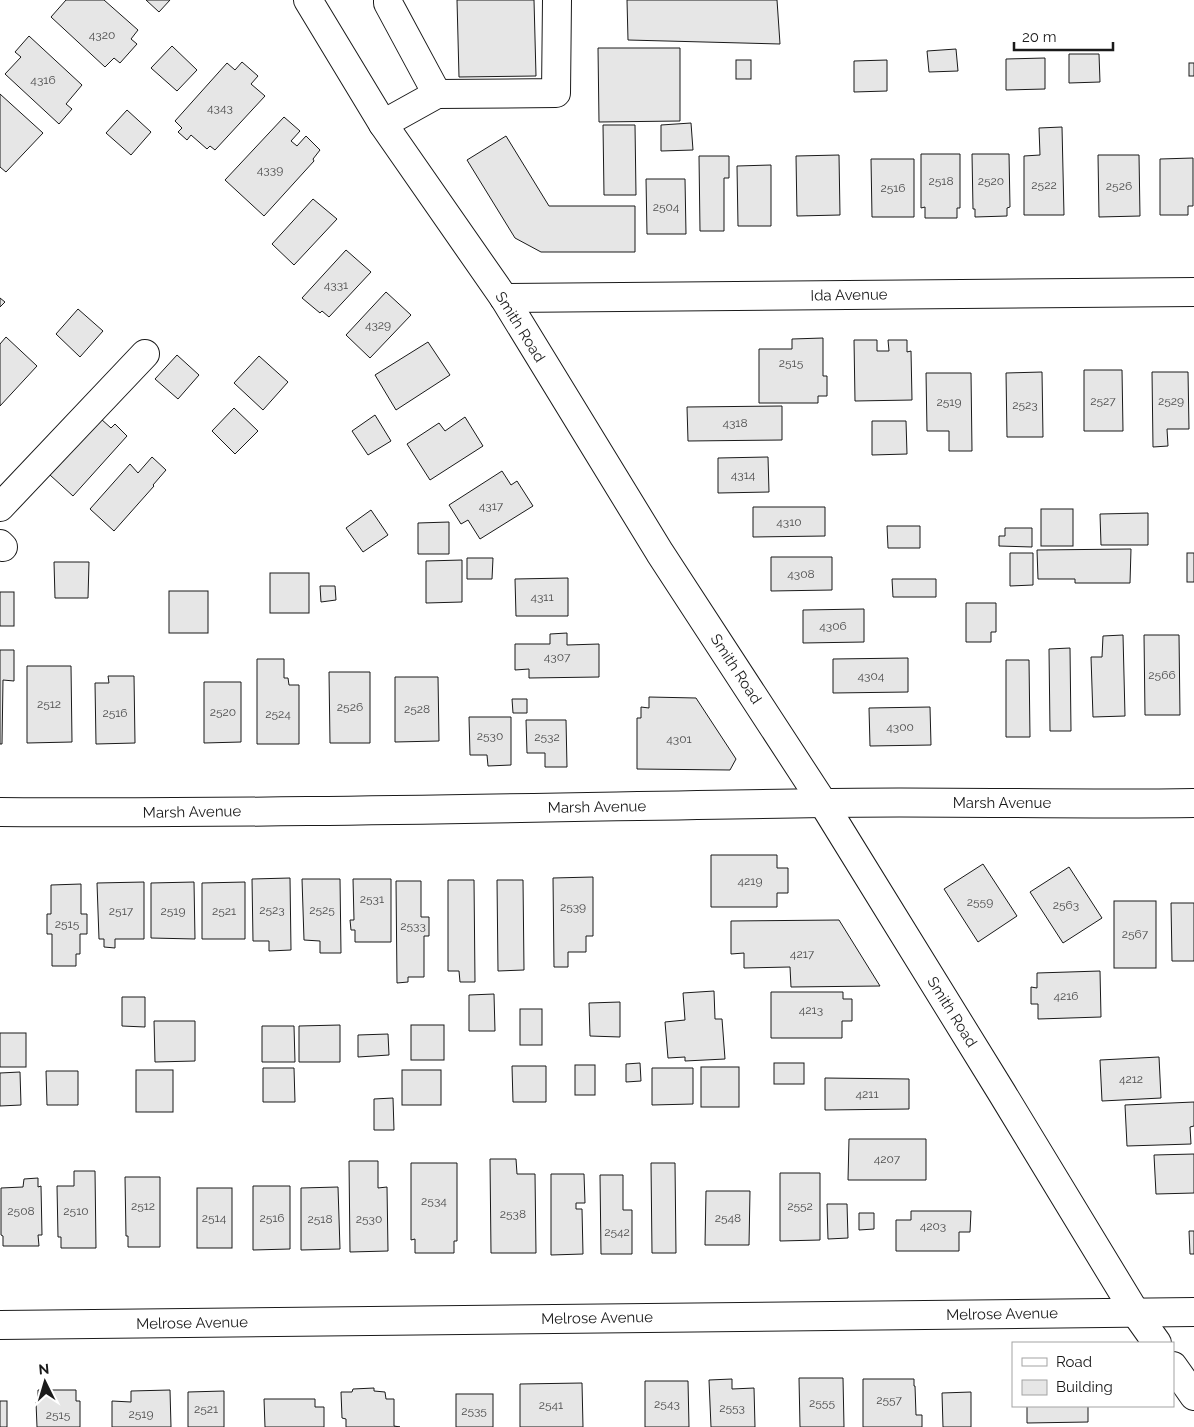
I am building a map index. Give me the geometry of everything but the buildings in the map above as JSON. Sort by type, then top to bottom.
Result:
[{"type":"street","name":"Smith Road","points":[[308,0],[383,124],[504,298],[660,553],[823,803],[1002,1092],[1135,1312],[1156,1342]]},
{"type":"street","points":[[388,0],[437,94]]},
{"type":"street","points":[[383,124],[437,94],[556,93],[557,0]]},
{"type":"street","name":"Ida Avenue","points":[[504,298],[1194,292]]},
{"type":"street","points":[[0,506],[145,354]]},
{"type":"street","name":"Marsh Avenue","points":[[0,812],[465,809],[823,803],[1194,803]]},
{"type":"street","name":"Melrose Avenue","points":[[0,1325],[1194,1312]]},
{"type":"street","points":[[1174,1367],[1194,1396]]}]
